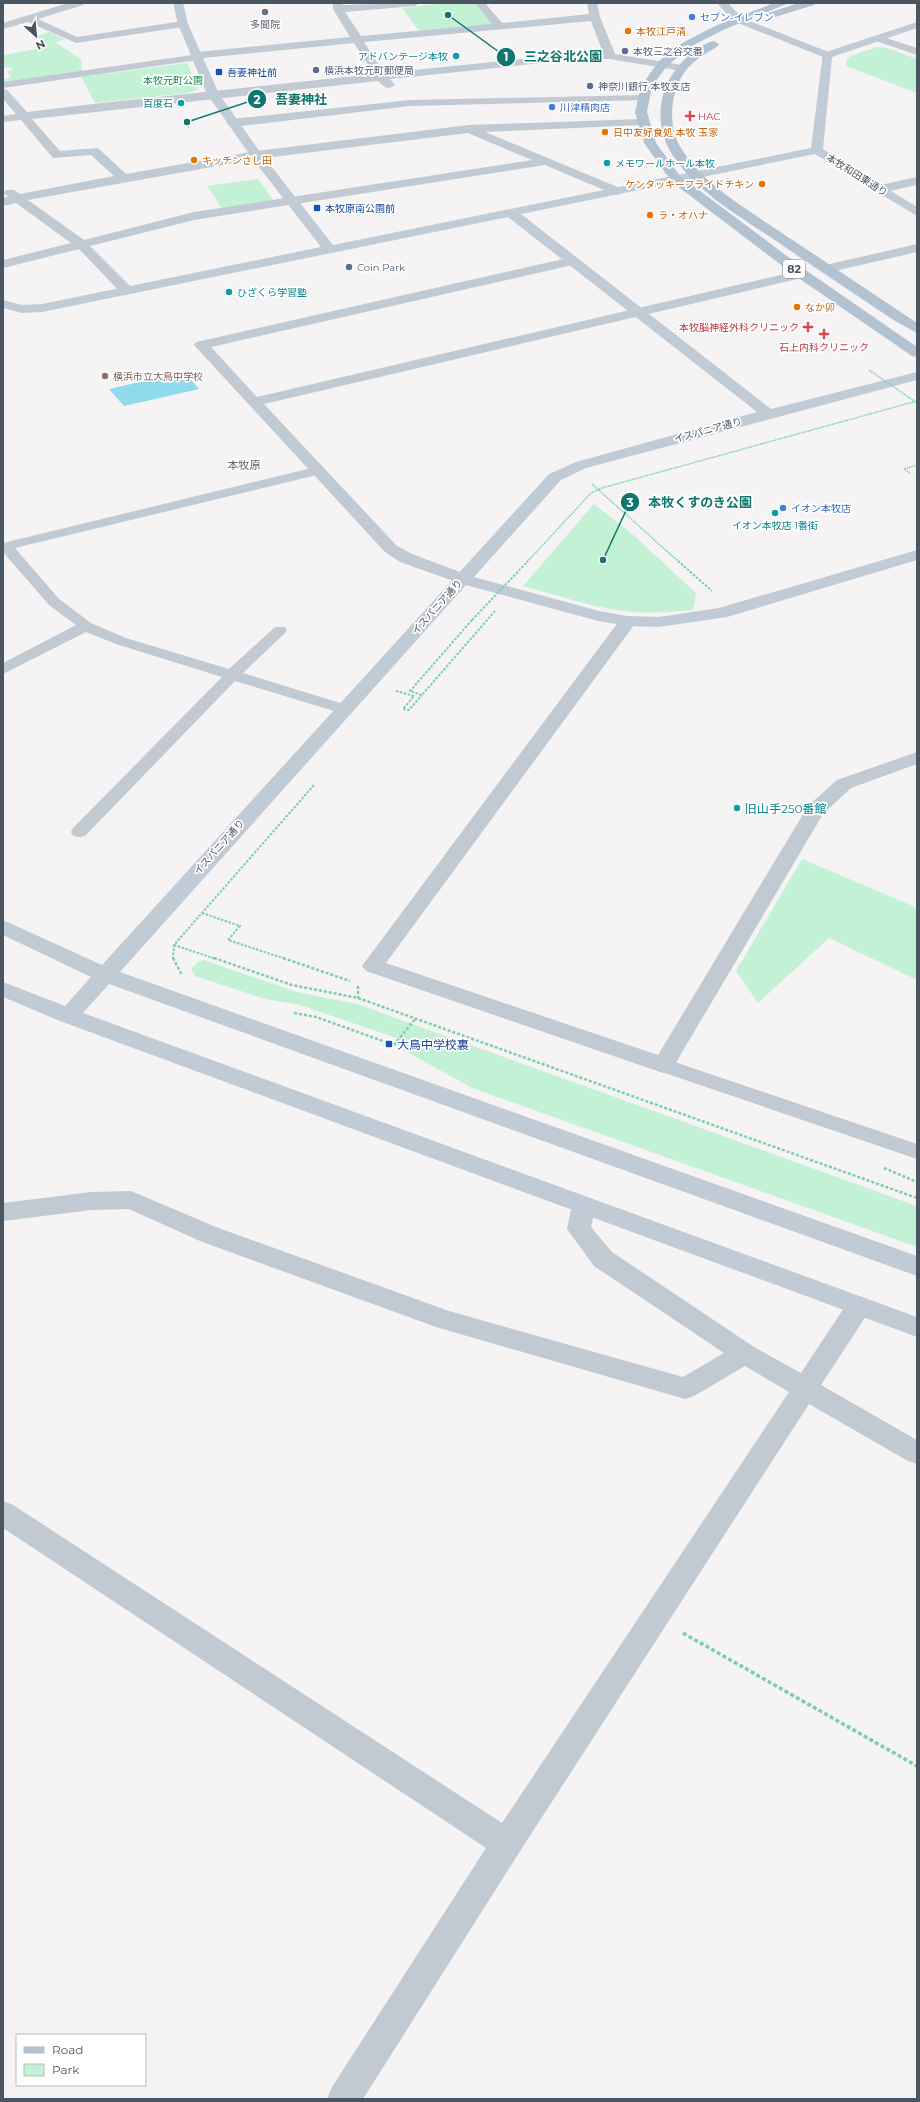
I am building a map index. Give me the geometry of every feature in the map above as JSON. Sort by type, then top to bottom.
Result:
[{"type":"main road","name":"82","points":[[784,3],[678,49],[653,72],[643,98],[641,122],[651,147],[664,166],[676,179],[802,274],[917,353]]},
{"type":"main road","name":"82","points":[[810,3],[742,22],[682,68],[671,91],[666,108],[666,124],[673,146],[694,175],[755,220],[917,329]]},
{"type":"street","points":[[3,26],[79,3]]},
{"type":"street","points":[[178,3],[183,24],[213,94],[256,155],[330,250]]},
{"type":"street","points":[[338,6],[415,3]]},
{"type":"street","points":[[480,3],[500,26]]},
{"type":"street","points":[[592,3],[595,17],[610,56]]},
{"type":"street","points":[[722,3],[742,22],[827,55],[917,25]]},
{"type":"street","points":[[392,5],[413,34]]},
{"type":"street","points":[[338,6],[381,77],[410,103],[436,115]]},
{"type":"street","points":[[3,85],[198,56],[358,39],[595,17]]},
{"type":"street","points":[[30,18],[76,40],[183,24]]},
{"type":"street","points":[[877,38],[917,52]]},
{"type":"street","name":"本牧和田東通り","points":[[827,55],[817,150],[917,212]]},
{"type":"street","points":[[3,119],[22,115],[213,94],[571,57],[610,56],[618,59],[659,66],[682,68]]},
{"type":"street","points":[[3,92],[57,155],[94,151],[123,178]]},
{"type":"street","points":[[232,122],[410,103],[643,98]]},
{"type":"street","points":[[449,120],[616,192]]},
{"type":"street","points":[[3,202],[123,178],[256,155],[469,129],[641,122]]},
{"type":"street","points":[[3,304],[22,309],[42,308],[817,150]]},
{"type":"street","points":[[3,264],[194,216],[544,162]]},
{"type":"street","points":[[880,189],[917,181]]},
{"type":"street","points":[[3,188],[81,244],[127,290]]},
{"type":"street","points":[[511,213],[768,414]]},
{"type":"street","points":[[826,269],[917,248]]},
{"type":"street","points":[[572,262],[201,345],[316,471],[391,549],[406,558],[462,579],[598,616],[628,621],[660,622],[721,613],[917,555]]},
{"type":"street","points":[[254,402],[637,311],[802,274]]},
{"type":"street","name":"イスパニア通り","points":[[68,1016],[104,974],[548,484],[566,471],[768,414],[917,376]]},
{"type":"street","points":[[628,621],[373,966],[663,1064],[815,810],[844,784],[917,758]]},
{"type":"street","points":[[3,928],[104,974],[917,1266]]},
{"type":"street","points":[[3,989],[68,1016],[917,1327]]},
{"type":"street","points":[[3,1212],[91,1202],[131,1200],[208,1234],[322,1274],[445,1320],[685,1388],[745,1354]]},
{"type":"street","points":[[584,1205],[579,1229],[603,1259],[745,1354],[917,1453]]},
{"type":"street","points":[[344,2099],[506,1844],[859,1306]]},
{"type":"street","points":[[3,1513],[506,1844]]},
{"type":"lane","points":[[316,471],[4,547],[54,602],[86,626],[121,640],[344,709]]},
{"type":"lane","points":[[3,669],[86,626]]},
{"type":"lane","points":[[79,832],[232,675],[280,630]]},
{"type":"lane","points":[[663,1064],[917,1152]]},
{"type":"path","points":[[868,370],[916,402]]},
{"type":"path","points":[[422,695],[410,691],[472,620],[591,493],[602,488],[916,402]]},
{"type":"path","points":[[910,473],[904,469],[917,465]]},
{"type":"path","points":[[587,480],[712,592]]},
{"type":"path","points":[[484,604],[490,606]]},
{"type":"path","points":[[401,685],[396,691],[414,696],[403,709],[409,710],[497,607]]},
{"type":"path","points":[[182,976],[173,960],[174,945],[317,781]]},
{"type":"path","points":[[174,945],[292,985],[358,998],[917,1198]]},
{"type":"path","points":[[358,984],[358,998]]},
{"type":"path","points":[[293,1013],[316,1018],[394,1045],[416,1018]]},
{"type":"path","points":[[655,1617],[917,1766]]},
{"type":"green space","points":[[444,3],[478,3],[494,23],[491,25],[420,32],[402,8]]},
{"type":"green space","points":[[49,32],[65,39],[55,42],[81,59],[82,71],[3,83],[3,79],[11,78],[7,71],[14,70],[9,67],[3,68],[3,55],[42,48],[34,37]]},
{"type":"green space","points":[[877,47],[887,48],[917,59],[917,93],[846,66],[847,59],[851,56]]},
{"type":"green space","name":"本牧元町公園","points":[[187,63],[198,89],[188,93],[95,103],[81,77]]},
{"type":"green space","points":[[258,179],[273,200],[222,208],[207,186]]},
{"type":"green space","points":[[594,504],[631,533],[696,593],[693,610],[651,613],[625,611],[587,604],[523,586]]},
{"type":"green space","points":[[802,859],[913,906],[917,910],[917,980],[829,938],[758,1003],[736,971]]},
{"type":"green space","points":[[203,960],[297,992],[357,1004],[917,1206],[917,1247],[472,1088],[400,1048],[405,1041],[300,1005],[265,999],[195,976],[191,969],[198,962]]},
{"type":"water","points":[[184,372],[199,389],[124,406],[109,389]]},
{"type":"place","name":"多聞院","points":[[265,12]]},
{"type":"place","name":"三之谷北公園","points":[[448,15]]},
{"type":"place","name":"セブン-イレブン","points":[[692,17]]},
{"type":"place","name":"本牧江戸清","points":[[628,31]]},
{"type":"place","name":"本牧三之谷交番","points":[[625,51]]},
{"type":"place","name":"アドバンテージ本牧","points":[[456,56]]},
{"type":"place","name":"横浜本牧元町郵便局","points":[[316,70]]},
{"type":"place","name":"吾妻神社前","points":[[219,72]]},
{"type":"place","name":"神奈川銀行 本牧支店","points":[[590,86]]},
{"type":"place","name":"百度石","points":[[181,103]]},
{"type":"place","name":"川津精肉店","points":[[552,107]]},
{"type":"place","name":"HAC","points":[[690,116]]},
{"type":"place","name":"吾妻神社","points":[[187,122]]},
{"type":"place","name":"日中友好食処 本牧 玉家","points":[[605,132]]},
{"type":"place","name":"キッチンさし田","points":[[194,160]]},
{"type":"place","name":"メモワールホール本牧","points":[[607,163]]},
{"type":"place","name":"ケンタッキーフライドチキン","points":[[762,184]]},
{"type":"place","name":"本牧原南公園前","points":[[317,208]]},
{"type":"place","name":"ラ・オハナ","points":[[650,215]]},
{"type":"place","name":"Coin Park","points":[[349,267]]},
{"type":"place","name":"ひざくら学習塾","points":[[229,292]]},
{"type":"place","name":"なか卯","points":[[797,307]]},
{"type":"place","name":"本牧脳神経外科クリニック","points":[[808,327]]},
{"type":"place","name":"石上内科クリニック","points":[[824,334]]},
{"type":"place","name":"横浜市立大鳥中学校","points":[[105,376]]},
{"type":"place","name":"イオン本牧店","points":[[783,508]]},
{"type":"place","name":"イオン本牧店 1番街","points":[[775,513]]},
{"type":"place","name":"本牧くすのき公園","points":[[603,560]]},
{"type":"place","name":"旧山手250番館","points":[[737,808]]},
{"type":"place","name":"大鳥中学校裏","points":[[389,1044]]},
{"type":"district","name":"本牧原","points":[[244,465]]}]
